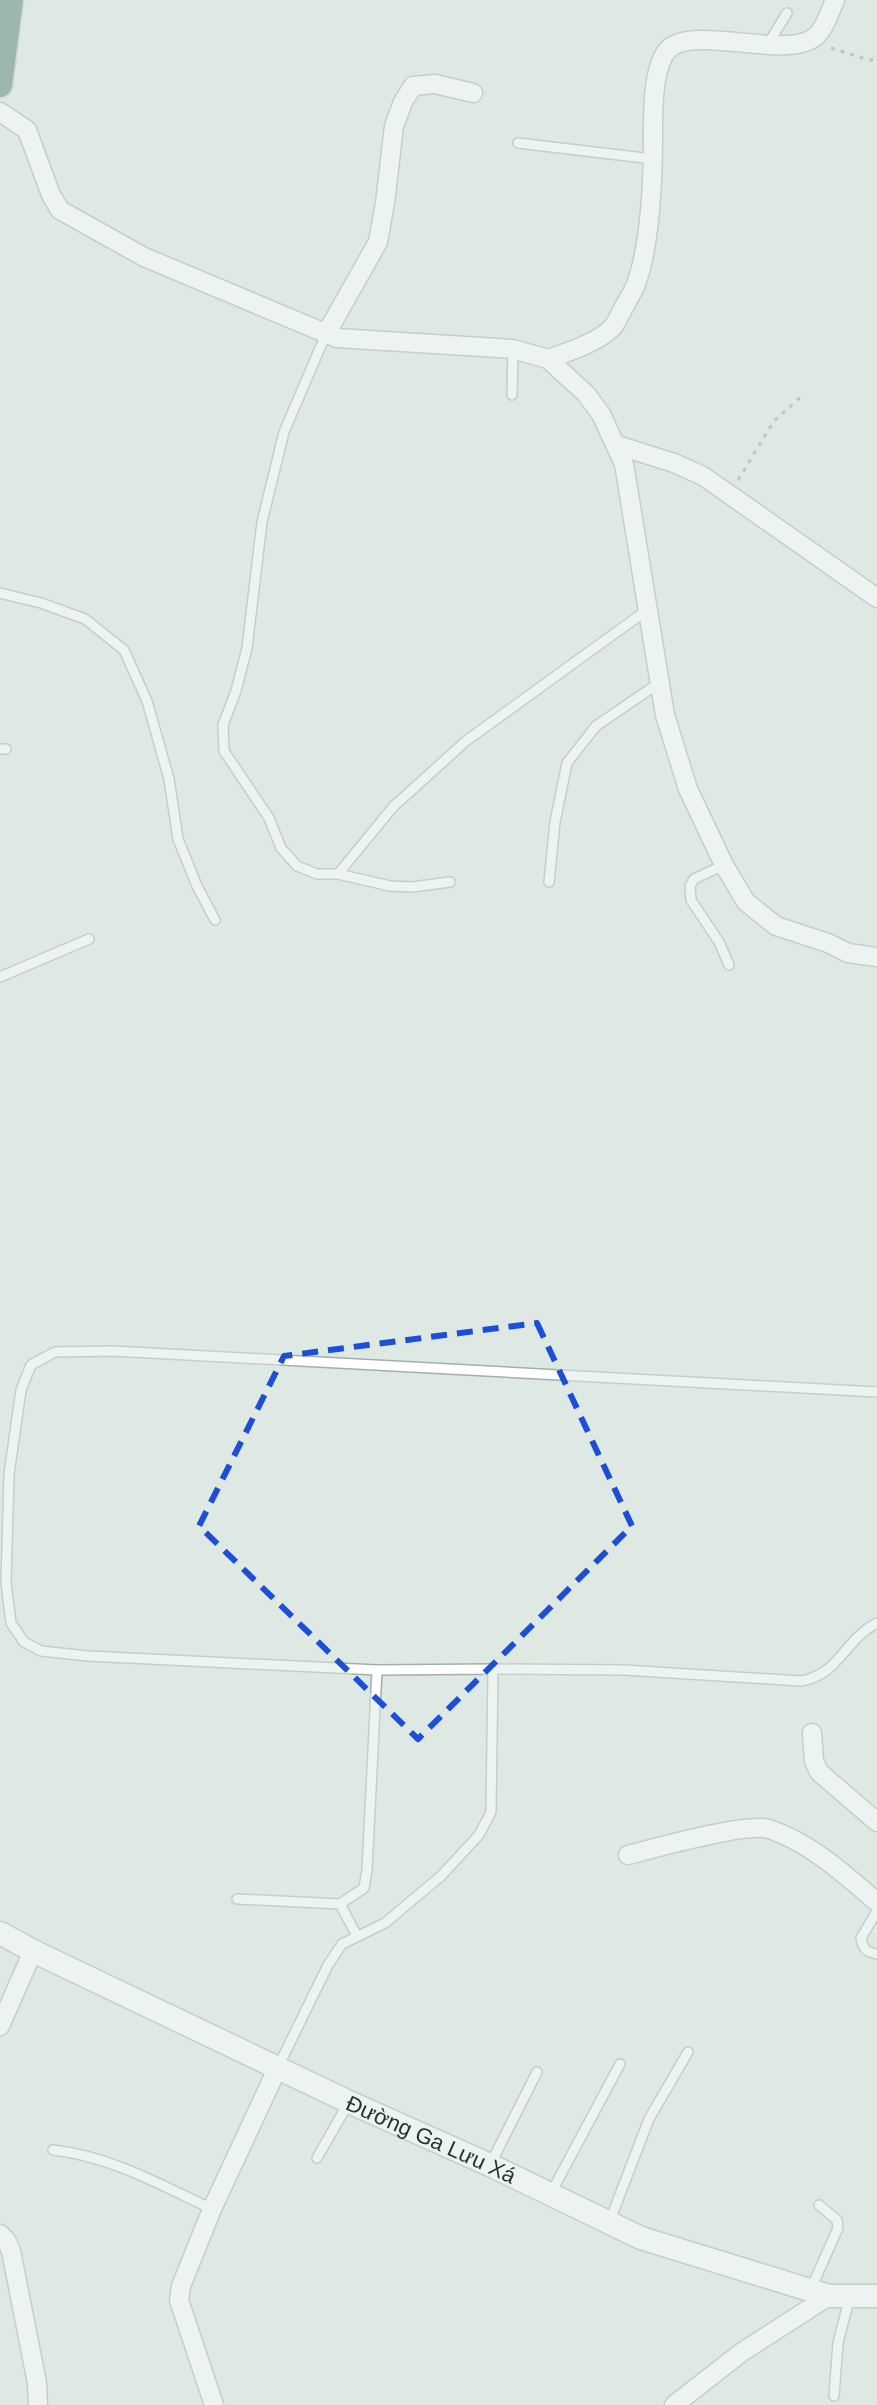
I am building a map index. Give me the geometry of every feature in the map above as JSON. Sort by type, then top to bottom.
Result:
[{"type":"highway","points":[[0,85],[11,0]]},
{"type":"street","points":[[548,359],[580,348],[613,327],[636,285],[647,233],[653,159],[653,107],[659,66],[665,52],[678,42],[701,40],[768,44],[808,41],[820,32],[835,0]]},
{"type":"street","points":[[326,334],[378,242],[394,126],[403,102],[413,86],[435,84],[473,93]]},
{"type":"street","points":[[0,112],[27,130],[51,195],[60,210],[144,257],[337,338],[513,349],[548,359],[586,394],[601,414],[624,464],[659,683],[672,740],[688,789],[724,865],[746,902],[776,926],[848,953],[877,957]]},
{"type":"street","points":[[617,445],[703,476],[877,598]]},
{"type":"street","points":[[812,1733],[814,1761],[819,1772],[877,1822]]},
{"type":"street","points":[[628,1855],[745,1829],[767,1829],[818,1853],[877,1902]]},
{"type":"street","name":"Đường Ga Lưu Xá","points":[[0,1933],[349,2102],[551,2193],[641,2238],[829,2294],[877,2296]]},
{"type":"street","points":[[0,2026],[33,1951]]},
{"type":"street","points":[[214,2405],[179,2300],[181,2286],[212,2209],[278,2067]]},
{"type":"street","points":[[0,2234],[11,2251],[37,2383],[38,2405]]},
{"type":"street","points":[[674,2405],[742,2352],[829,2294]]},
{"type":"lane","points":[[768,44],[787,13]]},
{"type":"lane","points":[[518,143],[653,159]]},
{"type":"lane","points":[[326,334],[284,432],[262,522],[247,648],[223,725],[224,751],[269,818],[281,848],[297,866],[317,874],[338,874],[390,886],[412,887],[450,882]]},
{"type":"lane","points":[[512,395],[513,349]]},
{"type":"lane","points":[[0,593],[41,603],[85,619],[124,650],[151,714],[169,779],[178,839],[215,920]]},
{"type":"lane","points":[[338,874],[393,807],[466,741],[647,610]]},
{"type":"lane","points":[[549,882],[555,822],[567,763],[596,726],[659,683]]},
{"type":"lane","points":[[724,865],[694,879],[689,893],[719,942],[729,965]]},
{"type":"lane","points":[[0,977],[89,939]]},
{"type":"lane","points":[[877,1392],[113,1351],[55,1352],[31,1365],[21,1390],[5,1474],[4,1524],[11,1623],[24,1642],[41,1651],[377,1670],[624,1670],[801,1681],[816,1678],[828,1670],[857,1636],[877,1623]]},
{"type":"lane","points":[[278,2067],[328,1965],[342,1944],[385,1923],[441,1876],[479,1835],[491,1812],[493,1669]]},
{"type":"lane","points":[[237,1899],[340,1904],[364,1888],[377,1670]]},
{"type":"lane","points":[[340,1904],[357,1936]]},
{"type":"lane","points":[[877,1911],[861,1938],[868,1953],[877,1954]]},
{"type":"lane","points":[[609,2223],[649,2119],[688,2052]]},
{"type":"lane","points":[[551,2193],[620,2064]]},
{"type":"lane","points":[[490,2165],[537,2072]]},
{"type":"lane","points":[[317,2158],[349,2102]]},
{"type":"lane","points":[[53,2150],[81,2153],[112,2163],[212,2209]]},
{"type":"lane","points":[[819,2205],[837,2220],[838,2228],[829,2294],[838,2343],[834,2396]]},
{"type":"path","points":[[808,41],[869,60],[877,59]]},
{"type":"path","points":[[729,494],[774,421],[803,395]]},
{"type":"highlighted area","points":[[537,1323],[632,1526],[418,1739],[199,1526],[284,1356]]}]
